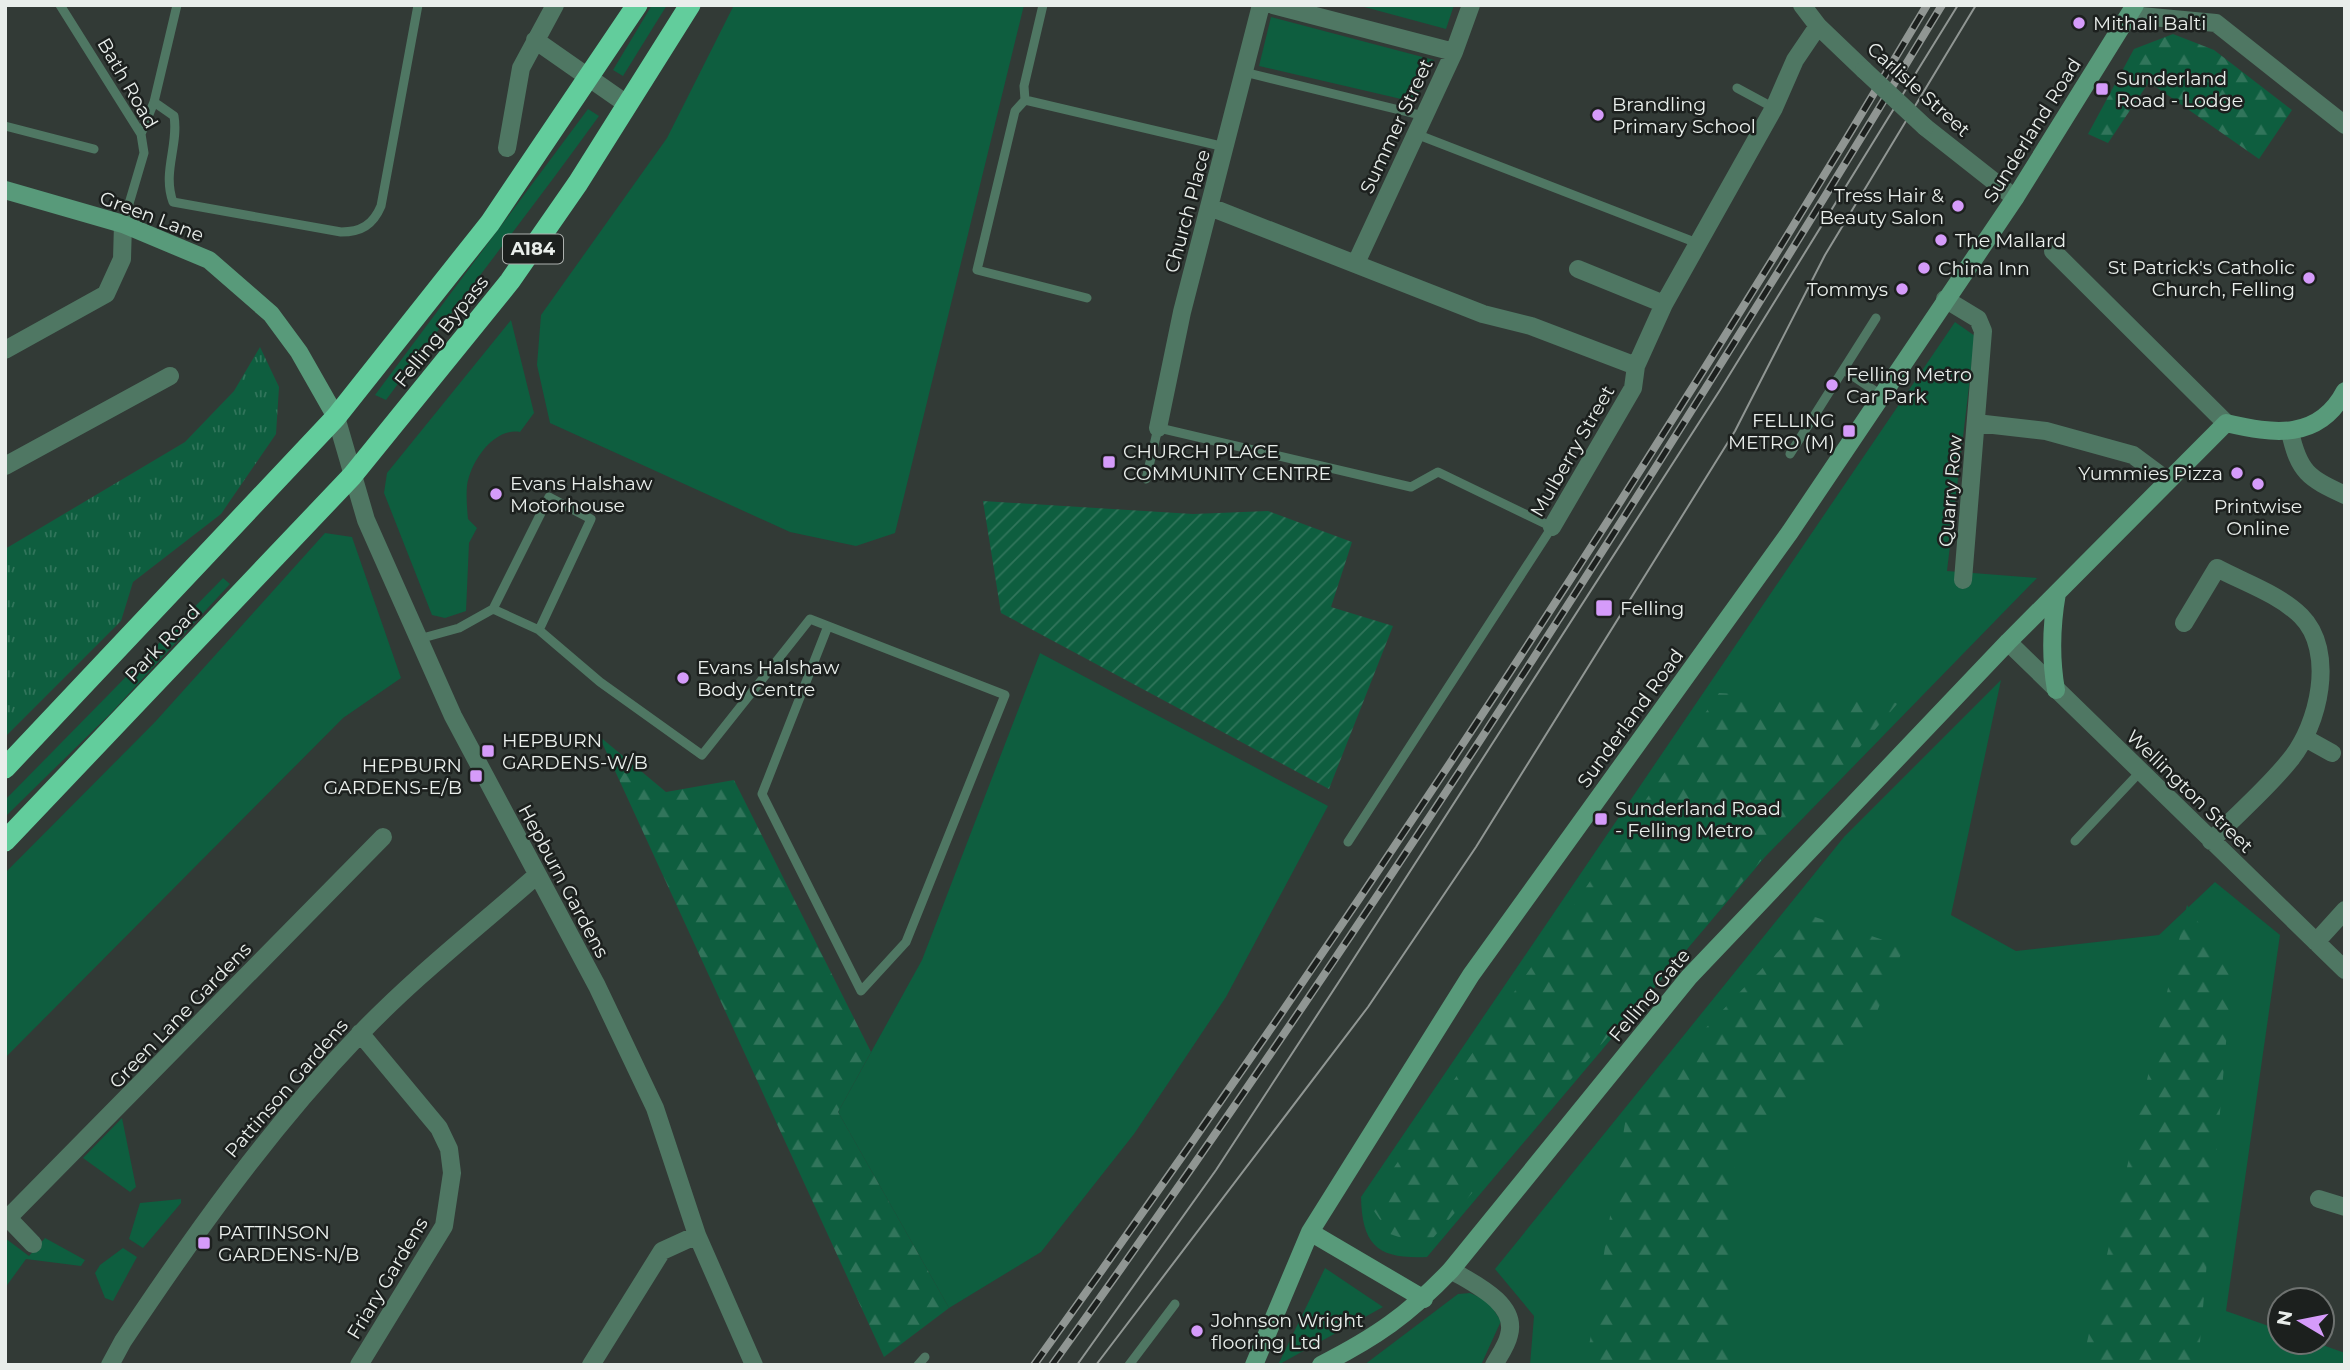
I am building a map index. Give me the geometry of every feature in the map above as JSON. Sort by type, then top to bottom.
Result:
[{"type":"highway","name":"Felling Bypass","points":[[336,417],[491,223],[590,79],[637,5]]},
{"type":"highway","name":"Felling Bypass","points":[[352,475],[510,281],[578,183],[690,5]]},
{"type":"highway","name":"Park Road","points":[[5,768],[336,417]]},
{"type":"highway","name":"Park Road","points":[[5,841],[352,475]]},
{"type":"street","points":[[507,148],[517,82],[535,40],[555,5]]},
{"type":"street","name":"Church Place","points":[[1154,426],[1261,5]]},
{"type":"street","points":[[1272,5],[1454,52]]},
{"type":"street","name":"Summer Street","points":[[1356,263],[1454,52],[1471,5]]},
{"type":"street","name":"Carlisle Street","points":[[1802,5],[1818,26],[1925,127],[2015,198]]},
{"type":"street","points":[[2132,10],[2216,23],[2345,125]]},
{"type":"street","name":"Sunderland Road","points":[[1254,1365],[1310,1232],[1471,975],[1790,532],[2015,198],[2132,10]]},
{"type":"street","name":"Mulberry Street","points":[[1552,527],[1633,388],[1636,366],[1664,304],[1774,108],[1795,60],[1818,26]]},
{"type":"street","points":[[535,40],[628,104]]},
{"type":"street","name":"Green Lane","points":[[5,190],[123,224],[209,260],[271,314],[299,352],[336,417]]},
{"type":"street","points":[[1210,207],[1483,314],[1531,326],[1636,366]]},
{"type":"street","points":[[5,350],[106,294],[122,258],[123,224]]},
{"type":"street","points":[[2053,251],[2226,424],[2269,432],[2290,432],[2323,419],[2337,406],[2345,391]]},
{"type":"street","points":[[1578,269],[1664,304]]},
{"type":"street","name":"Quarry Row","points":[[1945,299],[1978,319],[1983,331],[1964,580]]},
{"type":"street","points":[[5,466],[170,376]]},
{"type":"street","name":"Hepburn Gardens","points":[[336,417],[366,520],[453,716],[597,986],[655,1108],[697,1235],[754,1365]]},
{"type":"street","points":[[1976,424],[2046,431],[2133,455],[2168,481]]},
{"type":"street","name":"Felling Gate","points":[[1321,1365],[1373,1339],[1423,1298],[1451,1270],[1689,977],[2008,642],[2226,424]]},
{"type":"street","points":[[2290,432],[2300,467],[2316,482],[2345,495]]},
{"type":"street","points":[[2183,623],[2217,568],[2301,616],[2314,634],[2321,657],[2319,683],[2305,738],[2291,760],[2211,841]]},
{"type":"street","points":[[2056,690],[2051,660],[2051,626],[2057,593]]},
{"type":"street","name":"Wellington Street","points":[[2008,642],[2345,970]]},
{"type":"street","points":[[2305,738],[2332,753]]},
{"type":"street","name":"Green Lane Gardens","points":[[7,1220],[383,837]]},
{"type":"street","name":"Pattinson Gardens","points":[[110,1365],[123,1340],[217,1202],[281,1120],[360,1033],[536,876]]},
{"type":"street","points":[[2316,942],[2345,910]]},
{"type":"street","name":"Friary Gardens","points":[[359,1365],[444,1226],[452,1173],[449,1149],[439,1128],[360,1033]]},
{"type":"street","points":[[2319,1199],[2345,1207]]},
{"type":"street","points":[[7,1220],[33,1244]]},
{"type":"street","points":[[1310,1232],[1423,1298]]},
{"type":"street","points":[[591,1365],[662,1251],[697,1235]]},
{"type":"street","points":[[1451,1270],[1496,1299],[1508,1315],[1510,1334],[1494,1365]]},
{"type":"lane","name":"Bath Road","points":[[60,5],[141,134],[144,153],[123,224]]},
{"type":"lane","points":[[141,134],[154,102],[177,5]]},
{"type":"lane","points":[[154,102],[174,116],[176,128],[168,176],[173,202],[341,232],[356,232],[376,218],[381,205],[418,5]]},
{"type":"lane","points":[[1026,100],[1024,86],[1043,5]]},
{"type":"lane","points":[[1244,72],[1424,116]]},
{"type":"lane","points":[[1737,88],[1774,108]]},
{"type":"lane","points":[[1026,100],[1225,147]]},
{"type":"lane","points":[[1026,100],[1016,111],[977,270],[1087,298]]},
{"type":"lane","points":[[5,126],[94,149]]},
{"type":"lane","points":[[1416,134],[1697,243]]},
{"type":"lane","points":[[1790,454],[1876,318]]},
{"type":"lane","points":[[1844,370],[1881,395]]},
{"type":"lane","points":[[1146,479],[1154,426],[1411,487],[1438,472],[1552,527]]},
{"type":"lane","points":[[419,639],[459,628],[493,609],[549,497],[591,519],[539,630]]},
{"type":"lane","name":"Mulberry Street","points":[[1348,842],[1552,527]]},
{"type":"lane","points":[[493,609],[539,630],[600,682],[702,755],[810,619],[828,626],[1005,695],[905,942],[861,991],[762,794],[828,626]]},
{"type":"lane","points":[[2075,841],[2140,772]]},
{"type":"lane","points":[[1129,1365],[1175,1304]]},
{"type":"green space","points":[[652,5],[667,5],[623,76],[613,70]]},
{"type":"green space","points":[[734,5],[1024,5],[895,533],[856,546],[790,532],[550,423],[537,365],[541,315],[667,138]]},
{"type":"green space","points":[[1357,5],[1454,5],[1446,29]]},
{"type":"green space","points":[[1271,17],[1434,60],[1414,102],[1259,66]]},
{"type":"green space","points":[[2173,34],[2214,50],[2292,110],[2259,159],[2149,82],[2108,143],[2088,134],[2134,49]]},
{"type":"green space","points":[[588,109],[599,116],[546,188],[386,400],[375,395]]},
{"type":"green space","points":[[511,320],[534,413],[520,432],[501,435],[478,457],[467,486],[468,519],[477,528],[469,543],[466,611],[445,618],[432,615],[384,493],[387,473]]},
{"type":"green space","points":[[1955,322],[1975,336],[1947,571],[2037,578],[1765,857],[1427,1257],[1385,1252],[1376,1246],[1365,1228],[1361,1197]]},
{"type":"green space","points":[[260,347],[279,387],[276,434],[221,514],[133,582],[121,621],[5,737],[5,549],[185,442],[234,391]]},
{"type":"green space","points":[[983,501],[1193,514],[1268,511],[1352,542],[1331,607],[1393,626],[1329,789],[1001,613]]},
{"type":"green space","points":[[325,533],[352,537],[401,678],[343,718],[5,1058],[5,873],[155,722]]},
{"type":"green space","points":[[223,578],[230,584],[111,713],[5,817],[5,800]]},
{"type":"green space","points":[[1040,653],[1328,806],[1226,997],[1134,1134],[1041,1252],[949,1308],[838,1112],[922,960]]},
{"type":"green space","points":[[2001,680],[1951,915],[2016,951],[2159,935],[2215,882],[2280,935],[2226,1311],[2266,1325],[2266,1356],[2336,1356],[2336,1350],[2345,1353],[2345,1365],[1530,1365],[1534,1316],[1495,1269],[1844,837]]},
{"type":"green space","points":[[1719,693],[1898,703],[1426,1246],[1390,1234],[1369,1204]]},
{"type":"green space","points":[[599,736],[666,792],[734,780],[871,1052],[838,1112],[949,1308],[884,1357]]},
{"type":"green space","points":[[2187,905],[2232,974],[2198,1365],[2085,1365],[2082,1364]]},
{"type":"green space","points":[[1812,916],[1904,947],[1873,1021],[1735,1161],[1729,1365],[1586,1365],[1627,1111]]},
{"type":"green space","points":[[122,1118],[136,1187],[130,1192],[83,1158]]},
{"type":"green space","points":[[181,1199],[181,1203],[143,1248],[129,1239],[140,1203]]},
{"type":"green space","points":[[5,1238],[29,1256],[45,1238],[85,1260],[81,1266],[26,1259],[5,1288]]},
{"type":"green space","points":[[123,1248],[137,1257],[113,1301],[105,1298],[95,1273],[100,1265]]},
{"type":"green space","points":[[1325,1268],[1383,1307],[1278,1365]]},
{"type":"green space","points":[[1470,1293],[1488,1301],[1501,1321],[1481,1365],[1364,1365],[1458,1294]]},
{"type":"tram line","points":[[1077,1365],[1216,1170],[1342,977],[1720,390],[1958,5]]},
{"type":"tram line","points":[[1096,1365],[1368,1007],[1476,847],[1735,431],[1825,255],[1976,5]]},
{"type":"railway","points":[[1034,1365],[1268,1032],[1495,695],[1715,352],[1927,5]]},
{"type":"railway","points":[[1052,1365],[1285,1032],[1510,694],[1729,351],[1942,5]]},
{"type":"place","name":"Mithali Balti","points":[[2079,23]]},
{"type":"place","name":"Sunderland Road - Lodge","points":[[2102,89]]},
{"type":"place","name":"Brandling Primary School","points":[[1598,115]]},
{"type":"place","name":"Tress Hair & Beauty Salon","points":[[1958,206]]},
{"type":"place","name":"The Mallard","points":[[1941,240]]},
{"type":"place","name":"China Inn","points":[[1924,268]]},
{"type":"place","name":"St Patrick's Catholic Church, Felling","points":[[2309,278]]},
{"type":"place","name":"Tommys","points":[[1902,289]]},
{"type":"place","name":"Felling Metro Car Park","points":[[1832,385]]},
{"type":"place","name":"FELLING METRO (M)","points":[[1849,431]]},
{"type":"place","name":"CHURCH PLACE COMMUNITY CENTRE","points":[[1109,462]]},
{"type":"place","name":"Yummies Pizza","points":[[2237,473]]},
{"type":"place","name":"Printwise Online","points":[[2258,484]]},
{"type":"place","name":"Evans Halshaw Motorhouse","points":[[496,494]]},
{"type":"place","name":"Felling","points":[[1604,608]]},
{"type":"place","name":"Evans Halshaw Body Centre","points":[[683,678]]},
{"type":"place","name":"HEPBURN GARDENS-W/B","points":[[488,751]]},
{"type":"place","name":"HEPBURN GARDENS-E/B","points":[[476,776]]},
{"type":"place","name":"Sunderland Road - Felling Metro","points":[[1601,819]]},
{"type":"place","name":"PATTINSON GARDENS-N/B","points":[[204,1243]]},
{"type":"place","name":"Johnson Wright flooring Ltd","points":[[1197,1331]]}]
